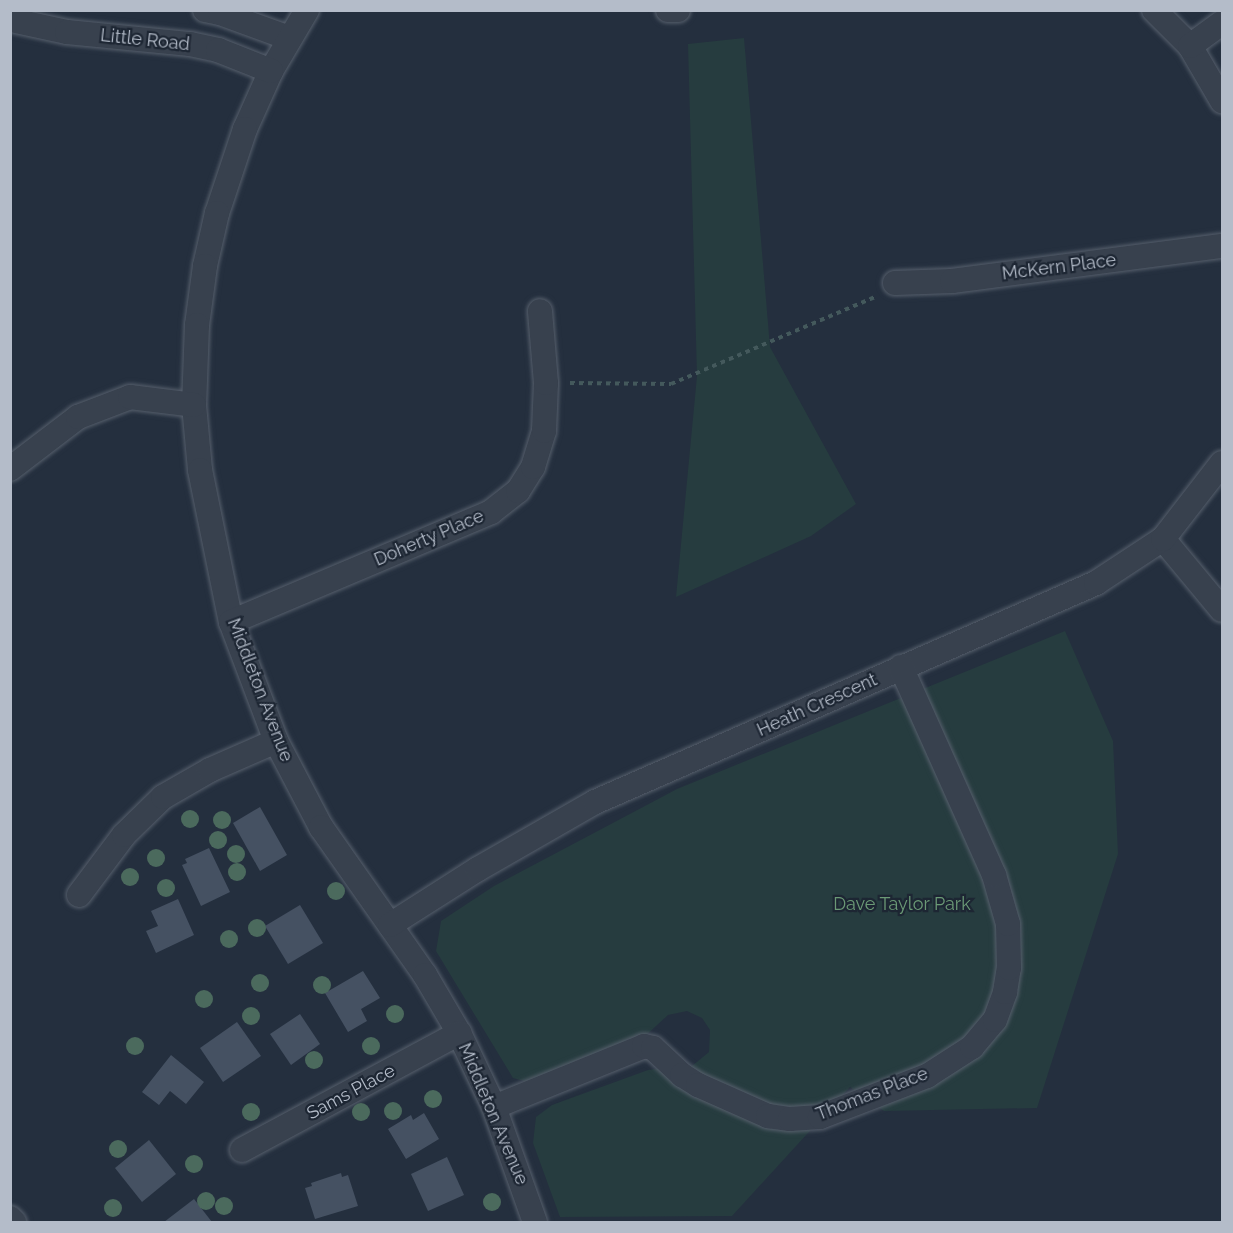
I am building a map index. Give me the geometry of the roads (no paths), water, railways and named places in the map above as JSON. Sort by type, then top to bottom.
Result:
[{"type":"street","points":[[205,10],[220,13],[289,38]]},
{"type":"street","name":"Middleton Avenue","points":[[307,10],[271,71],[245,129],[217,213],[205,266],[197,325],[194,405],[200,470],[231,622],[276,741],[321,827],[425,975],[459,1034],[494,1107],[535,1222]]},
{"type":"street","points":[[668,10],[678,10]]},
{"type":"street","points":[[1154,10],[1190,46],[1222,101]]},
{"type":"street","name":"Little Road","points":[[16,19],[67,32],[190,44],[218,50],[271,71]]},
{"type":"street","points":[[1190,46],[1222,23]]},
{"type":"street","name":"McKern Place","points":[[895,283],[952,281],[1222,246]]},
{"type":"street","name":"Doherty Place","points":[[231,622],[491,512],[518,491],[533,467],[544,431],[546,383],[540,311]]},
{"type":"street","points":[[10,469],[78,417],[130,397],[194,405]]},
{"type":"street","name":"Heath Crescent","points":[[390,925],[478,868],[595,802],[1096,583],[1163,539],[1222,463]]},
{"type":"street","points":[[1163,539],[1222,610]]},
{"type":"street","name":"Thomas Place","points":[[494,1107],[644,1046],[653,1048],[682,1076],[768,1116],[790,1119],[820,1117],[927,1076],[972,1047],[995,1020],[1005,992],[1009,968],[1008,924],[994,875],[901,668]]},
{"type":"street","points":[[79,895],[124,835],[163,797],[210,770],[276,741]]},
{"type":"street","name":"Sams Place","points":[[242,1150],[459,1034]]},
{"type":"street","points":[[10,1218],[14,1222]]},
{"type":"park label","name":"Dave Taylor Park","points":[[902,904]]}]
